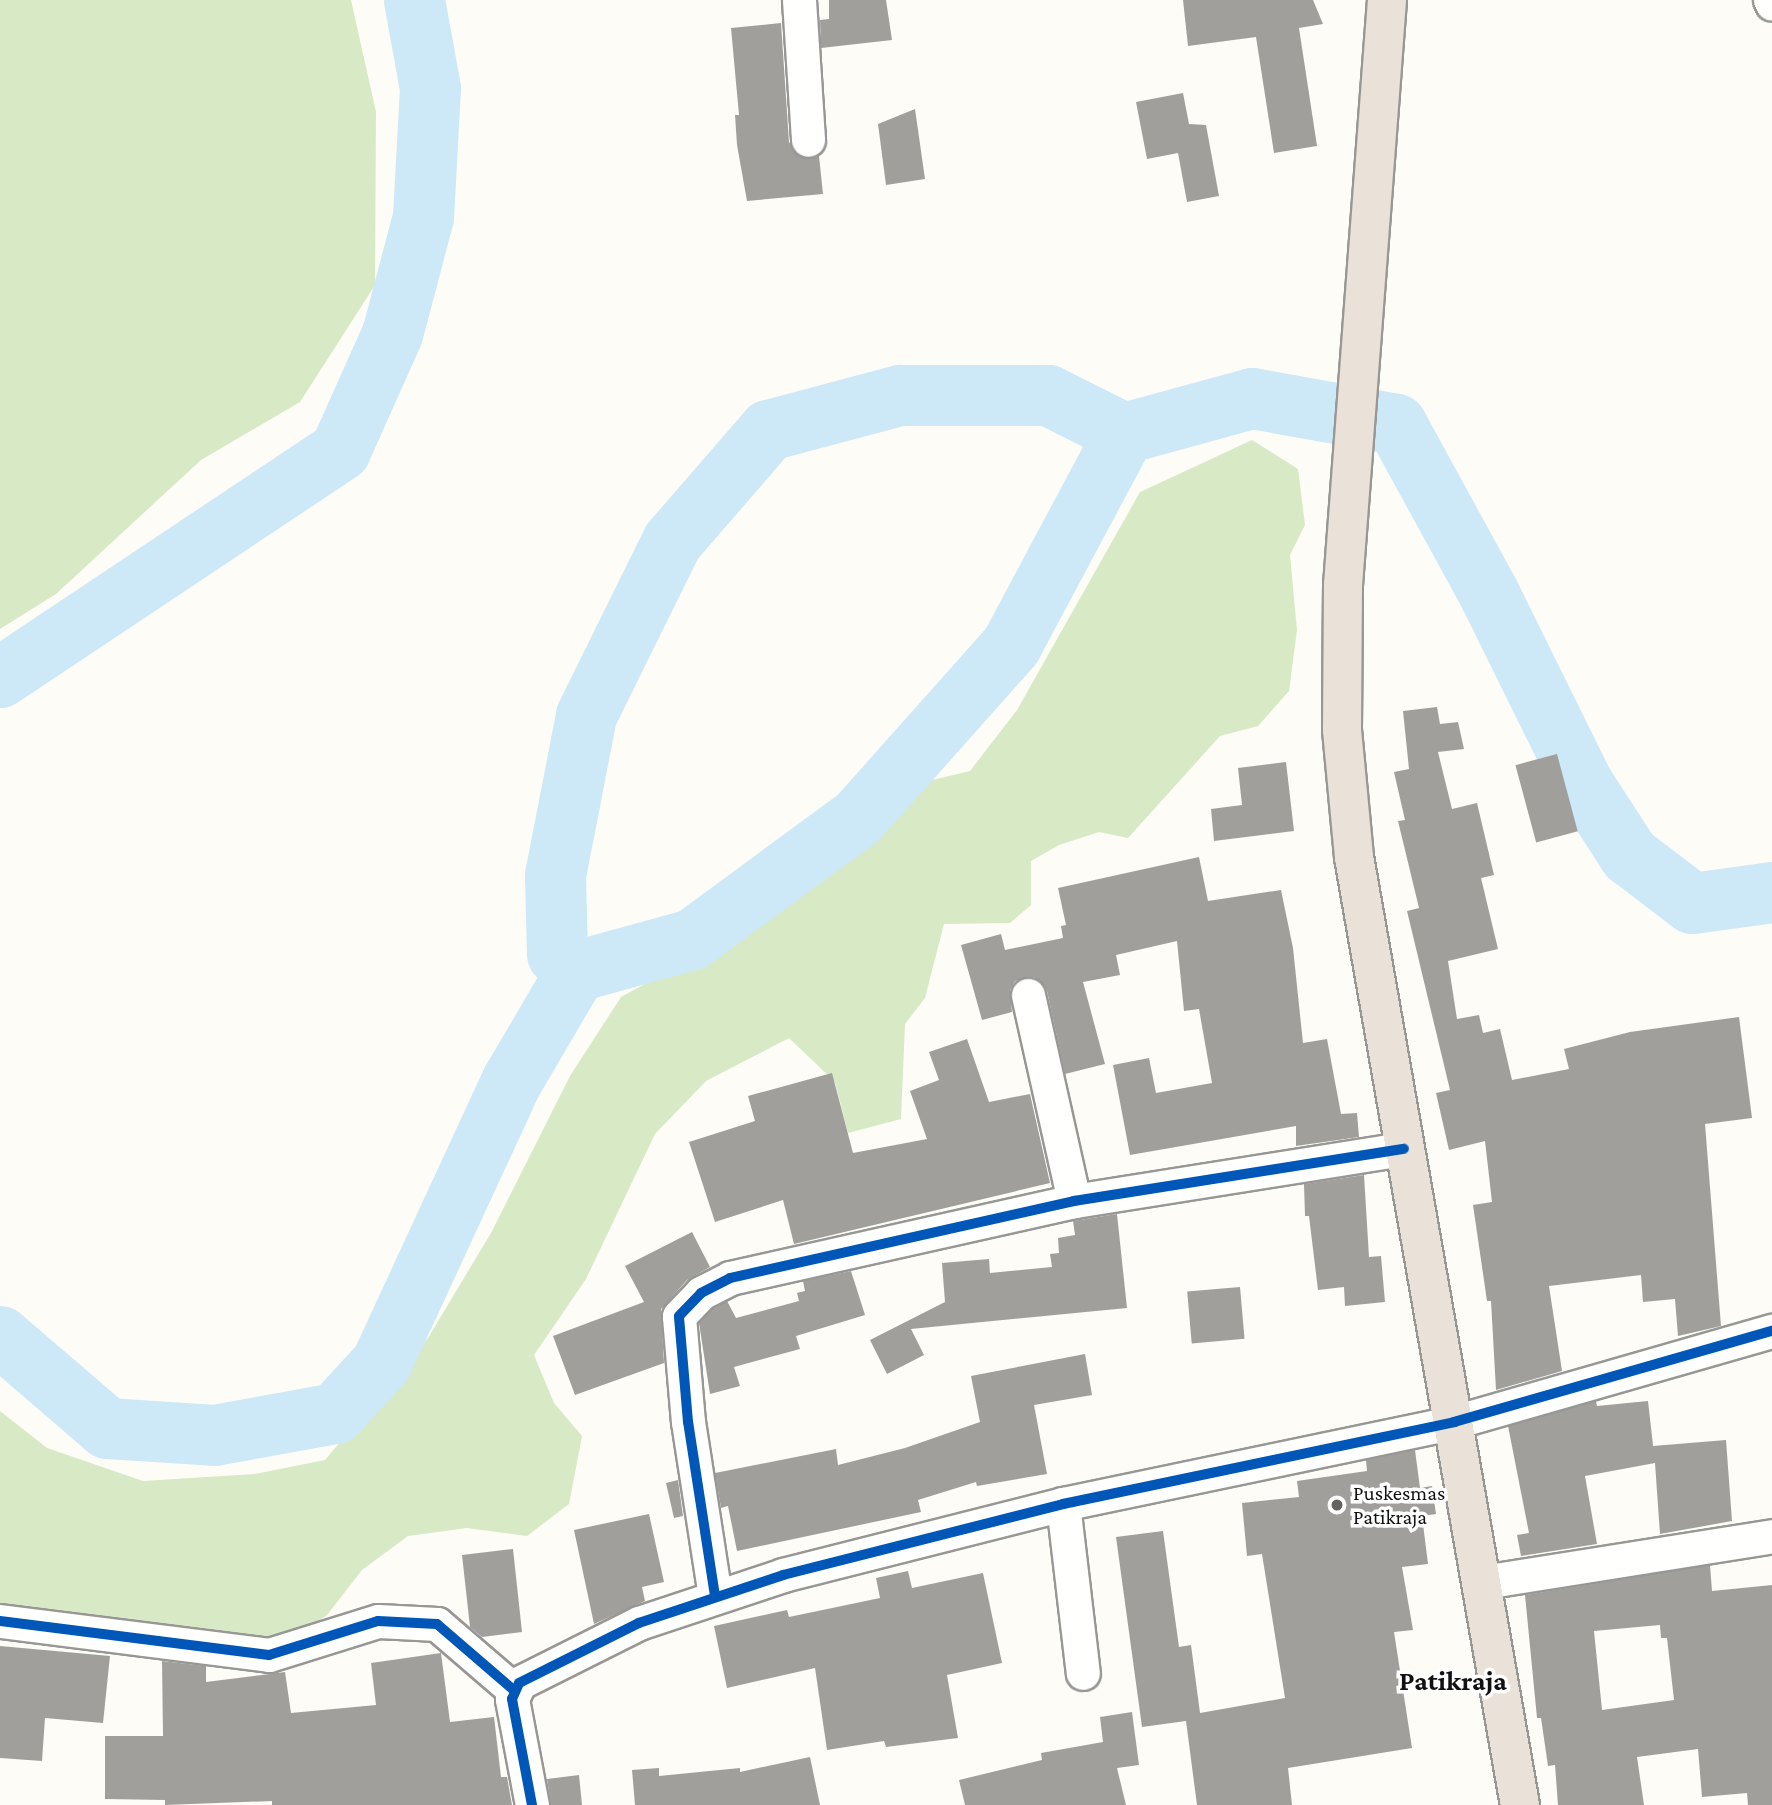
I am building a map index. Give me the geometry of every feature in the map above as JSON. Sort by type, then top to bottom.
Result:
[{"type":"highway","points":[[1387,0],[1365,330],[1343,585],[1342,730],[1354,857],[1520,1805]]},
{"type":"street","points":[[799,0],[808,141]]},
{"type":"street","points":[[1028,996],[1074,1201]]},
{"type":"street","points":[[715,1596],[688,1422],[679,1316],[701,1293],[730,1278],[1074,1201],[1404,1149]]},
{"type":"street","points":[[532,1805],[512,1699],[514,1691],[519,1683],[639,1623],[715,1596],[1063,1504],[1454,1422],[1772,1331]]},
{"type":"street","points":[[1063,1504],[1083,1673]]},
{"type":"street","points":[[1483,1583],[1772,1535]]},
{"type":"street","points":[[0,1621],[269,1654],[378,1621],[437,1624],[514,1691]]},
{"type":"green space","points":[[0,0],[351,0],[376,112],[375,285],[300,402],[201,460],[56,594],[0,629]]},
{"type":"green space","points":[[1252,440],[1298,469],[1305,525],[1290,555],[1297,630],[1289,691],[1258,726],[1220,736],[1128,838],[1099,832],[1059,845],[1031,861],[1031,905],[1010,923],[944,924],[925,998],[905,1024],[901,1119],[848,1133],[835,1082],[789,1038],[706,1081],[655,1134],[586,1279],[534,1355],[554,1403],[582,1436],[569,1504],[527,1536],[467,1528],[408,1536],[362,1570],[327,1615],[269,1655],[0,1621],[0,1411],[47,1448],[143,1481],[255,1474],[325,1460],[428,1338],[491,1233],[570,1076],[621,997],[703,952],[924,782],[970,771],[1017,710],[1140,492]]},
{"type":"building","points":[[829,0],[886,0],[892,40],[821,48],[820,20],[829,19]]},
{"type":"building","points":[[1183,0],[1313,0],[1323,24],[1299,28],[1317,146],[1274,153],[1256,37],[1188,46]]},
{"type":"building","points":[[781,23],[789,142],[800,157],[819,156],[823,194],[747,201],[737,145],[735,115],[739,115],[731,28]]},
{"type":"building","points":[[1183,93],[1189,124],[1206,125],[1219,196],[1187,202],[1178,153],[1147,159],[1136,102]]},
{"type":"building","points":[[915,109],[925,179],[886,185],[878,124]]},
{"type":"building","points":[[1437,707],[1440,724],[1458,722],[1464,749],[1438,752],[1452,809],[1477,803],[1494,875],[1481,878],[1498,949],[1448,961],[1457,1019],[1479,1015],[1483,1033],[1500,1029],[1512,1080],[1569,1069],[1564,1049],[1630,1032],[1739,1017],[1752,1118],[1705,1124],[1721,1326],[1678,1336],[1675,1299],[1643,1302],[1641,1275],[1549,1286],[1562,1371],[1496,1390],[1491,1301],[1487,1301],[1473,1205],[1492,1202],[1485,1141],[1449,1150],[1436,1093],[1450,1090],[1407,911],[1419,908],[1398,821],[1405,820],[1394,772],[1409,769],[1403,711]]},
{"type":"building","points":[[1557,754],[1578,831],[1536,842],[1515,765]]},
{"type":"building","points":[[1286,762],[1294,831],[1214,841],[1211,809],[1242,805],[1238,768]]},
{"type":"building","points":[[1199,857],[1208,901],[1281,890],[1293,948],[1303,1043],[1327,1039],[1341,1114],[1357,1113],[1359,1137],[1296,1146],[1296,1126],[1130,1155],[1113,1065],[1149,1058],[1156,1093],[1212,1083],[1199,1009],[1184,1011],[1177,941],[1116,955],[1120,975],[1083,982],[1105,1064],[1065,1074],[1047,991],[1034,977],[1015,981],[1010,990],[1012,1012],[982,1020],[961,945],[1001,934],[1005,950],[1063,938],[1061,926],[1066,925],[1058,888]]},
{"type":"building","points":[[967,1039],[989,1102],[1030,1094],[1050,1183],[794,1244],[783,1200],[715,1222],[689,1142],[755,1121],[748,1096],[832,1073],[853,1153],[927,1139],[910,1091],[939,1080],[929,1052]]},
{"type":"building","points":[[1364,1175],[1369,1257],[1381,1256],[1385,1302],[1345,1306],[1344,1287],[1318,1290],[1309,1216],[1305,1216],[1304,1184]]},
{"type":"building","points":[[1117,1214],[1127,1308],[911,1329],[924,1355],[887,1374],[870,1340],[945,1302],[942,1263],[989,1259],[990,1273],[1052,1267],[1050,1254],[1059,1253],[1058,1238],[1075,1235],[1073,1221]]},
{"type":"building","points":[[692,1232],[710,1267],[687,1280],[661,1309],[664,1363],[575,1395],[553,1336],[644,1302],[625,1266]]},
{"type":"building","points":[[851,1271],[865,1315],[796,1336],[800,1349],[734,1367],[740,1386],[710,1394],[699,1323],[713,1309],[727,1301],[736,1318],[799,1301],[797,1293],[805,1291],[803,1281]]},
{"type":"building","points":[[1240,1287],[1245,1339],[1192,1343],[1187,1292]]},
{"type":"building","points":[[1085,1354],[1092,1395],[1034,1405],[1047,1474],[977,1486],[976,1482],[918,1500],[921,1512],[737,1551],[728,1506],[721,1508],[715,1473],[836,1449],[838,1465],[905,1448],[980,1422],[971,1376]]},
{"type":"building","points":[[1596,1401],[1597,1406],[1648,1401],[1653,1446],[1726,1440],[1732,1521],[1660,1534],[1655,1463],[1585,1476],[1597,1544],[1521,1556],[1517,1535],[1529,1533],[1508,1426]]},
{"type":"building","points":[[1415,1450],[1420,1488],[1432,1486],[1436,1514],[1422,1516],[1428,1564],[1402,1567],[1413,1630],[1394,1632],[1412,1748],[1288,1768],[1292,1805],[1197,1805],[1186,1721],[1142,1727],[1116,1537],[1163,1531],[1179,1647],[1191,1645],[1200,1713],[1285,1698],[1262,1554],[1247,1556],[1242,1503],[1299,1497],[1297,1481],[1367,1471],[1366,1460]]},
{"type":"building","points":[[678,1480],[683,1516],[674,1518],[666,1483]]},
{"type":"building","points":[[649,1514],[664,1582],[642,1587],[645,1601],[594,1624],[574,1530]]},
{"type":"building","points":[[513,1549],[522,1632],[482,1637],[470,1627],[462,1555]]},
{"type":"building","points":[[1710,1565],[1712,1591],[1772,1585],[1772,1805],[1748,1805],[1747,1793],[1702,1797],[1698,1749],[1637,1757],[1644,1805],[1558,1805],[1555,1765],[1548,1766],[1541,1718],[1537,1718],[1525,1595]],"holes":[[[1660,1625],[1661,1638],[1667,1638],[1674,1700],[1602,1710],[1594,1631]]]},
{"type":"building","points":[[908,1571],[912,1588],[983,1573],[1002,1663],[947,1675],[958,1738],[886,1747],[884,1741],[827,1750],[815,1668],[727,1688],[714,1626],[787,1610],[789,1617],[880,1598],[876,1578]]},
{"type":"building","points":[[0,1646],[110,1656],[103,1723],[45,1718],[42,1761],[0,1758]]},
{"type":"building","points":[[441,1653],[450,1722],[494,1717],[501,1777],[507,1777],[512,1805],[272,1805],[272,1801],[165,1805],[165,1800],[105,1799],[105,1736],[163,1736],[162,1661],[206,1666],[206,1682],[285,1672],[291,1713],[376,1705],[371,1663]]},
{"type":"building","points":[[1132,1712],[1139,1765],[1117,1768],[1126,1805],[965,1805],[959,1780],[1042,1760],[1041,1753],[1103,1742],[1100,1717]]},
{"type":"building","points":[[810,1757],[820,1805],[635,1805],[632,1770],[659,1768],[659,1776],[740,1768],[740,1772]]},
{"type":"building","points":[[579,1775],[582,1805],[551,1805],[547,1779]]},
{"type":"waterway","points":[[0,677],[340,450],[392,334],[423,217],[430,88],[414,0]]},
{"type":"waterway","points":[[576,971],[557,954],[555,875],[586,715],[672,541],[768,430],[900,395],[1048,395],[1124,433]]},
{"type":"waterway","points":[[0,1336],[107,1428],[214,1435],[335,1413],[381,1363],[512,1080],[576,971],[692,939],[858,817],[1011,645],[1124,433],[1252,398],[1396,424],[1490,596],[1583,784],[1629,855],[1692,903],[1772,892]]},
{"type":"cycle path","points":[[715,1596],[688,1422],[679,1316],[701,1293],[730,1278],[1074,1201],[1404,1149]]},
{"type":"cycle path","points":[[532,1805],[512,1699],[519,1683],[639,1623],[783,1575],[1063,1504],[1454,1422],[1772,1331]]},
{"type":"cycle path","points":[[0,1621],[269,1655],[378,1621],[437,1624],[515,1691]]},
{"type":"place","name":"Puskesmas Patikraja","points":[[1337,1505]]},
{"type":"district","name":"Patikraja","points":[[1453,1681]]}]
